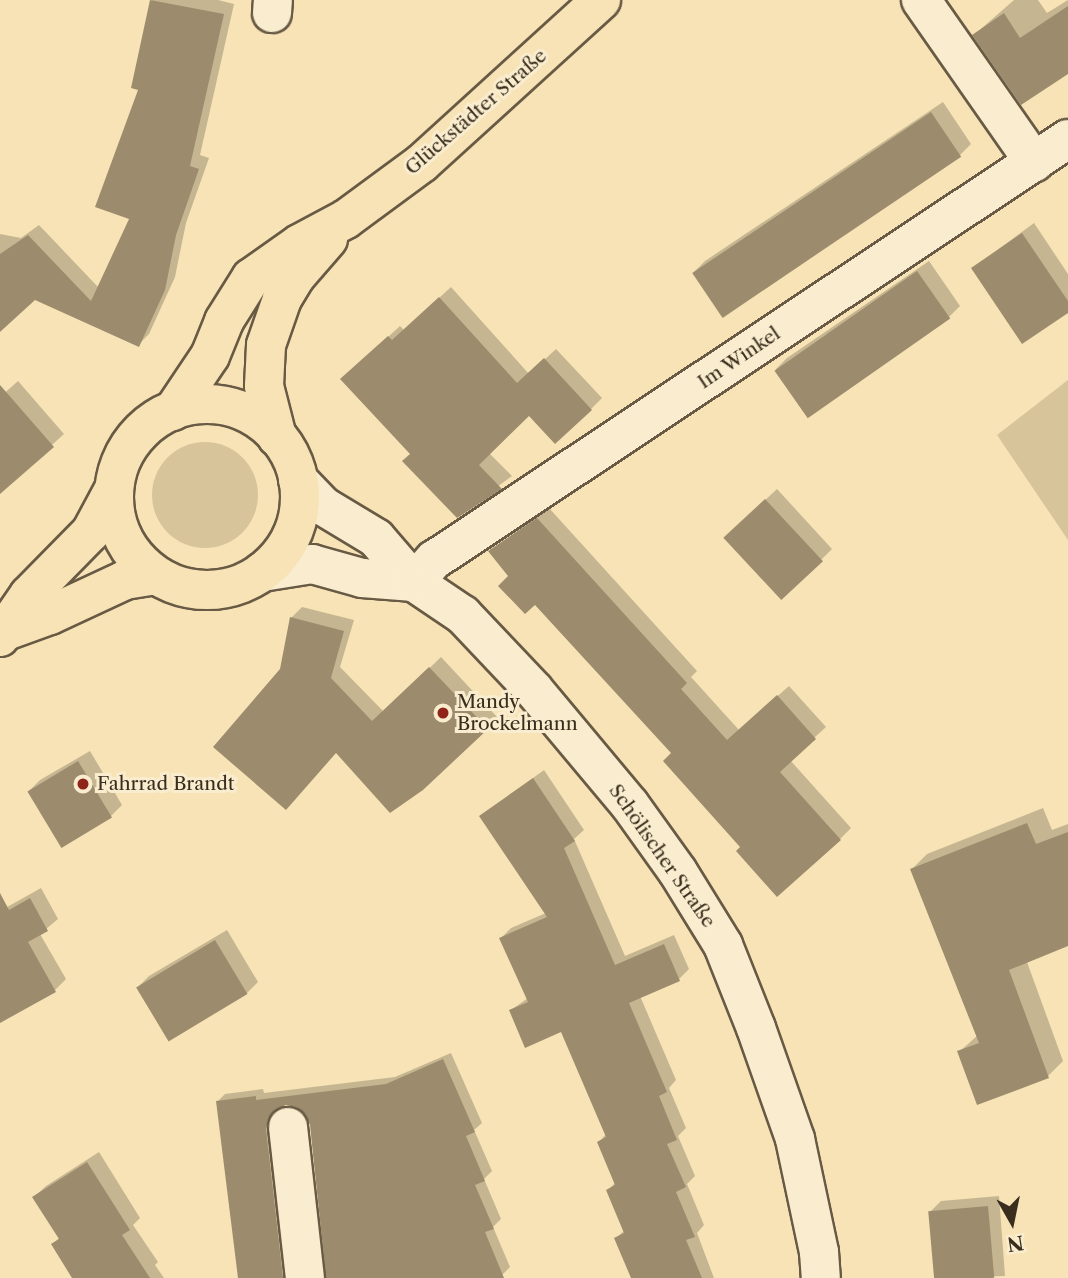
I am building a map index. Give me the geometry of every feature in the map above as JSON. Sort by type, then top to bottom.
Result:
[{"type":"main road","name":"Glückstädter Straße","points":[[173,411],[210,356],[224,321],[251,278],[299,244],[346,219],[422,163],[601,0]]},
{"type":"main road","name":"Glückstädter Straße","points":[[277,437],[264,386],[263,362],[271,327],[296,276],[346,219]]},
{"type":"main road","points":[[3,634],[37,586],[91,532],[113,491],[120,463],[134,439],[156,419],[173,411],[201,404],[229,407],[256,418],[277,437],[289,453],[298,480],[300,508],[295,527],[282,552],[262,572],[237,585],[209,591],[181,587],[155,575],[135,557],[121,535],[115,518],[113,491]]},
{"type":"main road","points":[[3,634],[125,580],[155,575]]},
{"type":"street","points":[[921,0],[1034,162]]},
{"type":"street","name":"Im Winkel","points":[[414,582],[434,559],[1068,139]]},
{"type":"street","name":"Schölischer Straße","points":[[298,480],[323,506],[376,538],[414,582],[463,615],[533,689],[630,805],[678,873],[723,945],[795,1139],[819,1252],[821,1278]]},
{"type":"street","name":"Schölischer Straße","points":[[262,572],[312,564],[362,578],[414,582]]},
{"type":"street","points":[[288,1127],[305,1278]]},
{"type":"shaded area","points":[[1068,380],[1068,540],[997,435]]},
{"type":"shaded area","points":[[205,442],[225,446],[242,458],[254,475],[258,495],[254,515],[242,532],[225,544],[205,548],[185,544],[168,532],[156,515],[152,495],[156,475],[168,458],[185,446]]},
{"type":"building","points":[[150,0],[224,14],[190,166],[199,169],[176,235],[165,290],[139,347],[35,300],[0,332],[0,254],[28,235],[91,301],[129,219],[95,207],[138,90],[131,88]]},
{"type":"building","points":[[1068,6],[1068,74],[1021,105],[972,35],[1004,13],[1020,38]]},
{"type":"building","points":[[931,112],[961,157],[722,318],[692,273]]},
{"type":"building","points":[[1022,233],[1068,301],[1068,313],[1022,344],[971,268]]},
{"type":"building","points":[[917,271],[950,319],[808,418],[774,371]]},
{"type":"building","points":[[439,297],[517,383],[544,358],[592,410],[555,444],[529,416],[479,465],[502,489],[457,518],[402,461],[410,454],[340,379],[388,336],[392,340]]},
{"type":"building","points":[[0,385],[54,447],[0,494]]},
{"type":"building","points":[[765,499],[823,561],[781,600],[723,538]]},
{"type":"building","points":[[537,518],[687,683],[681,689],[727,740],[777,695],[816,739],[780,772],[841,840],[777,897],[736,851],[740,847],[663,761],[671,753],[535,605],[525,614],[498,586],[508,576],[488,551]]},
{"type":"building","points":[[290,617],[344,631],[331,678],[372,721],[429,667],[488,729],[423,790],[390,813],[336,753],[286,810],[213,747],[280,669]]},
{"type":"building","points":[[78,761],[112,818],[61,848],[27,791]]},
{"type":"building","points":[[533,778],[575,841],[564,848],[615,965],[664,944],[680,981],[629,1003],[667,1092],[659,1096],[677,1140],[667,1144],[686,1187],[676,1192],[695,1237],[686,1240],[702,1278],[631,1278],[614,1238],[624,1233],[606,1190],[615,1185],[597,1142],[606,1137],[561,1032],[525,1048],[509,1010],[528,1002],[499,938],[547,917],[479,816]]},
{"type":"building","points":[[1027,823],[1036,844],[1068,832],[1068,946],[1009,970],[1049,1078],[977,1105],[957,1051],[979,1043],[910,869]]},
{"type":"building","points":[[0,893],[9,910],[30,898],[48,931],[28,942],[56,992],[0,1023]]},
{"type":"building","points":[[215,940],[247,994],[169,1041],[136,987]]},
{"type":"building","points":[[443,1059],[475,1132],[466,1136],[485,1181],[475,1185],[494,1229],[485,1232],[504,1278],[326,1278],[310,1125],[305,1114],[296,1107],[286,1105],[275,1110],[268,1119],[266,1129],[283,1278],[238,1278],[216,1101],[256,1096],[256,1100],[386,1084]]},
{"type":"building","points":[[87,1162],[130,1230],[122,1235],[150,1278],[72,1278],[51,1244],[59,1239],[32,1197]]},
{"type":"building","points":[[988,1206],[994,1278],[934,1278],[928,1211]]},
{"type":"place","name":"Mandy Brockelmann","points":[[443,713]]},
{"type":"place","name":"Fahrrad Brandt","points":[[83,784]]}]
